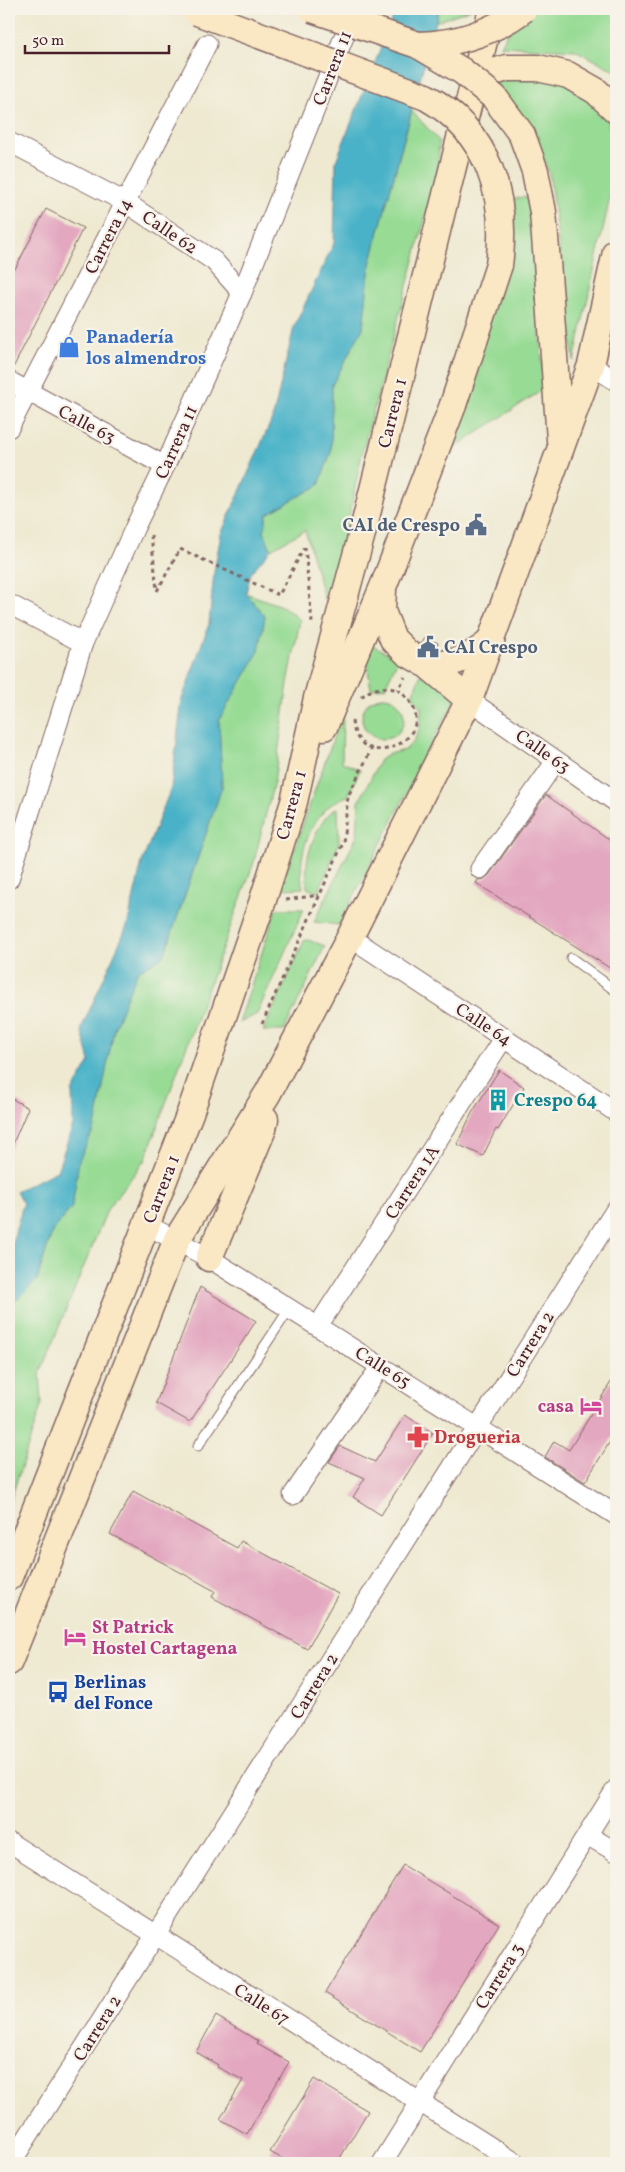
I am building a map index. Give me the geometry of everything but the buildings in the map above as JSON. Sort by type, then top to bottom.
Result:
[{"type":"main road","points":[[312,9],[418,45],[462,71],[494,97],[522,135],[535,171],[544,212],[561,448]]},
{"type":"main road","name":"Carrera 1","points":[[9,1576],[190,1113],[262,903],[294,802],[317,698],[363,530],[477,77],[492,9]]},
{"type":"main road","points":[[418,45],[434,45],[467,39],[498,27],[524,9]]},
{"type":"main road","points":[[193,10],[426,97],[444,107],[480,148],[496,184],[500,203],[501,246],[499,265],[453,405],[385,582],[294,802]]},
{"type":"main road","points":[[477,77],[507,68],[538,68],[568,75],[596,90],[616,110]]},
{"type":"main road","name":"Carrera 1","points":[[9,1662],[177,1239],[268,1093],[350,937],[469,700],[591,365],[616,252]]},
{"type":"main road","points":[[385,582],[382,611],[388,630],[399,647],[415,659],[426,664],[469,700]]},
{"type":"main road","points":[[426,664],[450,664],[461,661],[482,649],[491,641]]},
{"type":"main road","points":[[209,1258],[263,1128],[268,1093]]},
{"type":"street","name":"Carrera 11","points":[[9,879],[14,845],[83,643],[135,527],[166,466],[242,293],[355,9]]},
{"type":"street","name":"Carrera 14","points":[[9,428],[207,44]]},
{"type":"street","name":"Calle 62","points":[[9,142],[125,202],[214,261],[242,293]]},
{"type":"street","points":[[591,365],[616,380]]},
{"type":"street","name":"Calle 63","points":[[9,381],[166,466]]},
{"type":"street","points":[[9,604],[83,643]]},
{"type":"street","name":"Calle 63","points":[[469,700],[616,802]]},
{"type":"street","points":[[480,869],[556,761]]},
{"type":"street","name":"Calle 64","points":[[350,937],[616,1112]]},
{"type":"street","name":"Carrera 1A","points":[[318,1326],[504,1037]]},
{"type":"street","name":"Carrera 2","points":[[11,2163],[616,1209]]},
{"type":"street","name":"Calle 65","points":[[147,1225],[177,1239],[290,1308],[616,1515]]},
{"type":"street","points":[[294,1496],[381,1366]]},
{"type":"street","name":"Carrera 3","points":[[382,2163],[616,1789]]},
{"type":"street","points":[[587,1835],[616,1852]]},
{"type":"street","name":"Calle 67","points":[[9,1842],[516,2163]]},
{"type":"lane","points":[[571,958],[616,991]]},
{"type":"lane","points":[[198,1446],[290,1308]]},
{"type":"path","points":[[135,527],[153,536],[157,592],[180,549],[279,595],[304,547],[313,621],[311,630]]},
{"type":"path","points":[[352,717],[356,733],[362,742],[372,748],[384,750],[395,748],[405,742],[412,732],[415,721],[414,710],[408,699],[399,691],[385,687],[371,689],[358,699]]},
{"type":"path","points":[[262,1024],[343,843],[348,796],[372,748]]},
{"type":"path","points":[[262,903],[320,895]]},
{"type":"green space","points":[[439,9],[471,9],[436,22]]},
{"type":"green space","points":[[533,9],[616,9],[616,71],[575,50],[501,46],[508,31]]},
{"type":"green space","points":[[491,78],[560,78],[605,114],[616,145],[612,188],[574,361],[549,172],[535,143]]},
{"type":"green space","points":[[412,111],[439,141],[438,171],[362,453],[335,585],[325,602],[305,530],[271,549],[264,532],[267,514],[319,485],[331,452],[332,385],[363,328],[370,264]]},
{"type":"green space","points":[[526,196],[533,235],[544,389],[445,454],[511,200]]},
{"type":"green space","points":[[246,593],[284,607],[300,620],[288,683],[274,782],[253,865],[145,1160],[108,1208],[40,1373],[42,1403],[9,1505],[9,1323],[13,1304],[37,1280],[52,1232],[72,1207],[79,1159],[95,1127],[114,1029],[138,971],[164,956],[222,787],[219,720],[259,651],[265,616]]},
{"type":"green space","points":[[372,645],[398,659],[385,687],[371,689],[367,664]]},
{"type":"green space","points":[[421,674],[457,695],[339,925],[314,922],[357,836],[359,802],[380,760],[388,754],[405,750],[414,741],[419,730],[421,708],[412,695]]},
{"type":"green space","points":[[383,697],[398,703],[404,718],[398,733],[383,739],[368,733],[362,718],[368,703]]},
{"type":"green space","points":[[343,711],[342,762],[360,770],[348,796],[336,801],[325,810],[309,833],[302,861],[301,875],[303,888],[280,889]]},
{"type":"green space","points":[[338,808],[339,843],[318,893],[307,888],[308,857],[321,824],[332,811]]},
{"type":"green space","points":[[276,909],[304,909],[257,1014],[239,1023]]},
{"type":"green space","points":[[305,939],[325,946],[284,1031],[263,1031]]},
{"type":"water","points":[[396,9],[439,9],[370,264],[363,328],[332,385],[331,452],[319,485],[267,514],[264,532],[271,549],[251,573],[246,593],[265,616],[259,651],[219,720],[222,787],[164,956],[138,971],[114,1029],[95,1127],[79,1160],[72,1207],[52,1232],[37,1280],[13,1304],[9,1323],[9,1246],[12,1244],[23,1204],[16,1191],[57,1171],[73,1125],[72,1092],[90,1061],[81,1029],[127,926],[142,862],[171,788],[182,699],[209,624],[214,572],[221,534],[273,417],[294,327],[334,243],[336,161]]},
{"type":"place","name":"Panadería los almendros","points":[[69,347]]},
{"type":"place","name":"CAI de Crespo","points":[[476,525]]},
{"type":"place","name":"CAI Crespo","points":[[428,647]]},
{"type":"place","name":"Crespo 64","points":[[498,1100]]},
{"type":"place","name":"casa","points":[[591,1406]]},
{"type":"place","name":"Drogueria","points":[[418,1437]]},
{"type":"place","name":"St Patrick Hostel Cartagena","points":[[75,1637]]},
{"type":"place","name":"Berlinas del Fonce","points":[[58,1692]]}]
